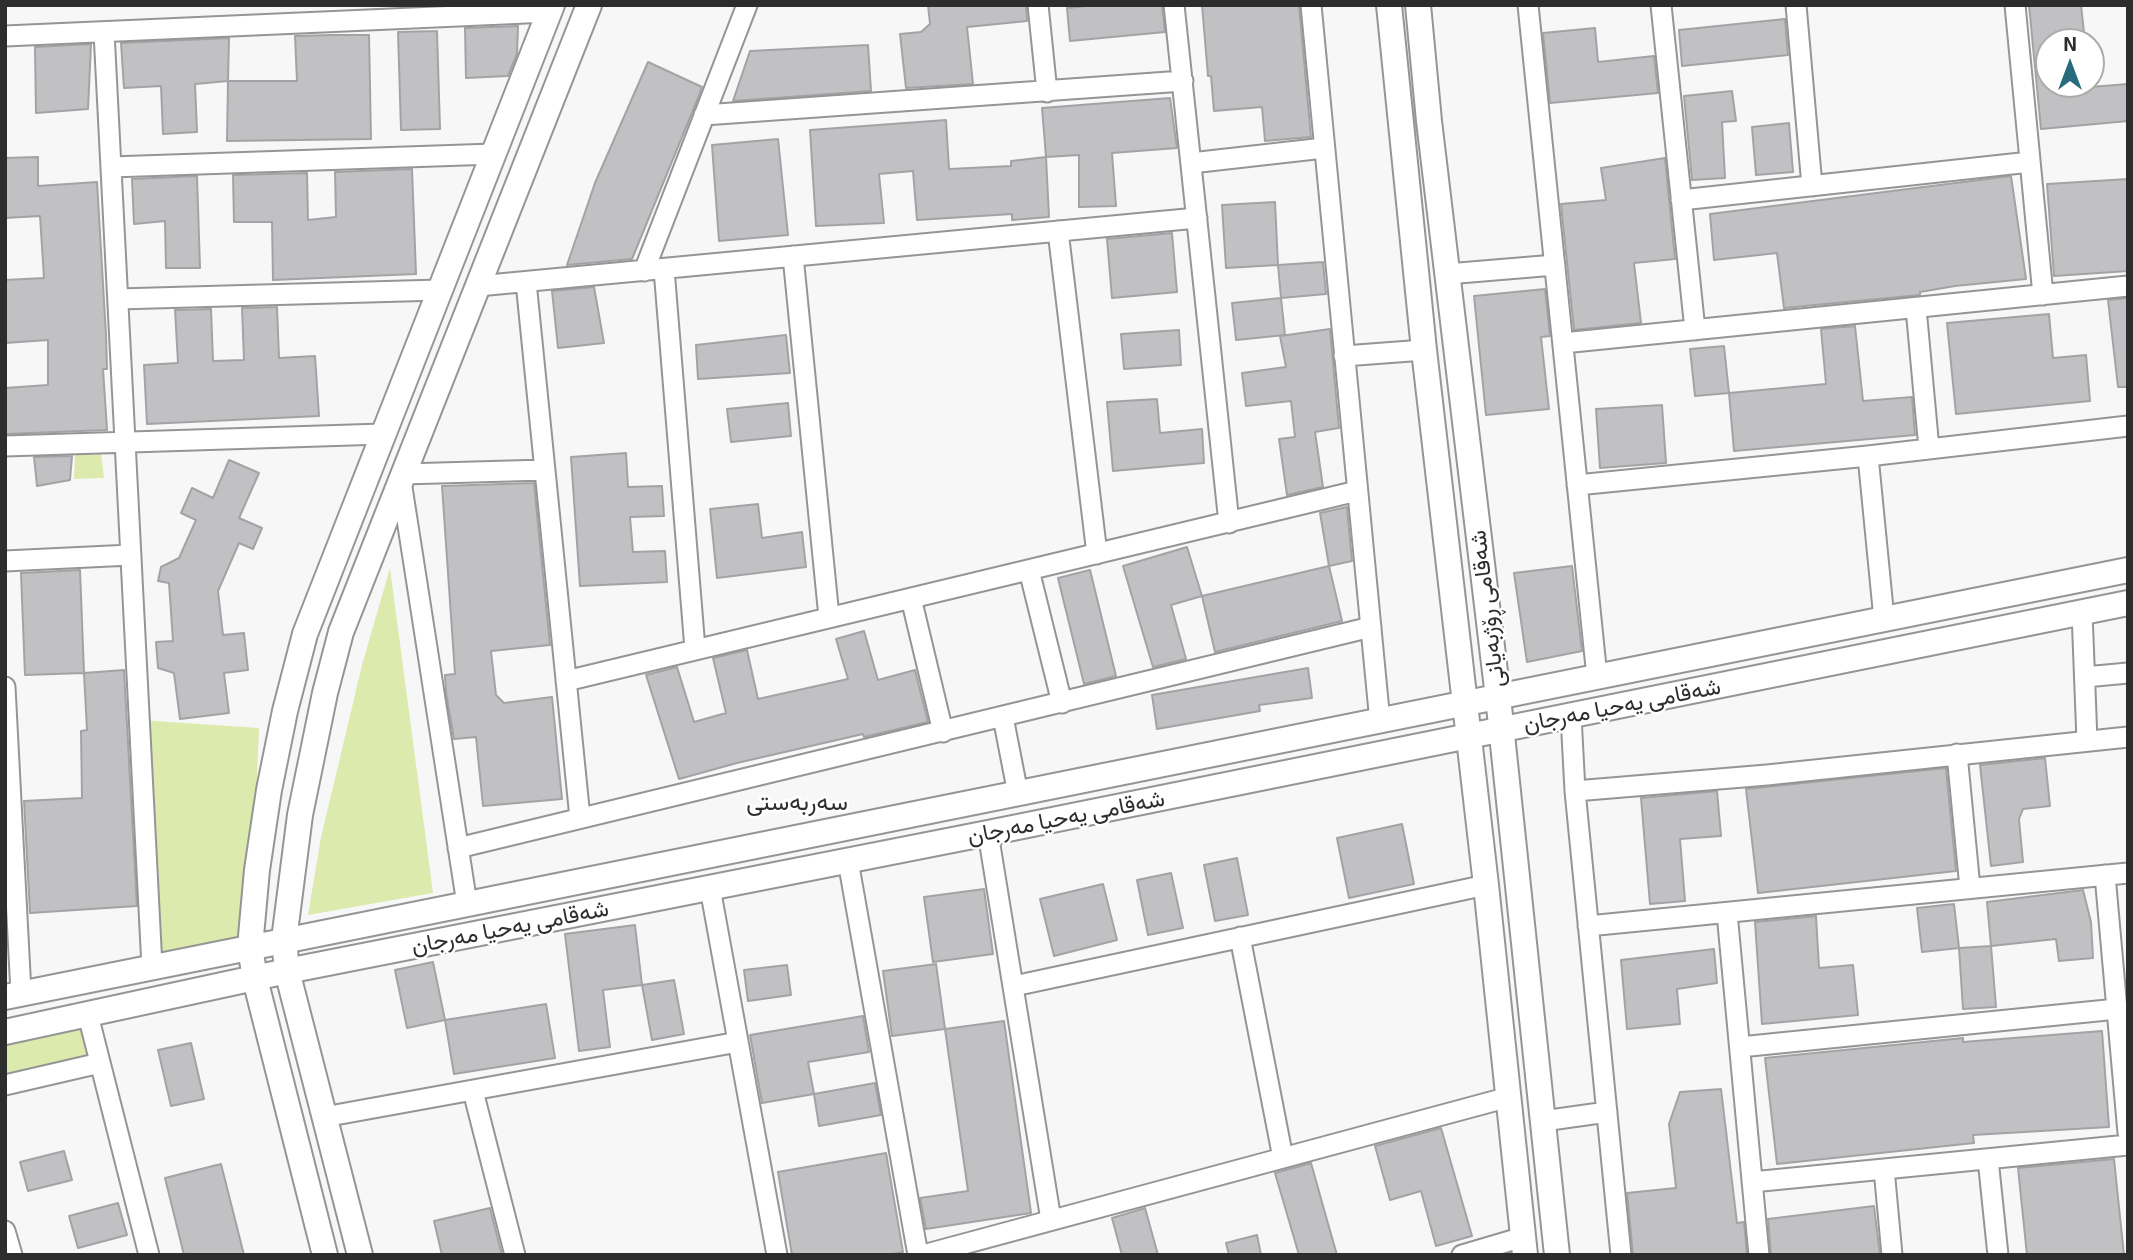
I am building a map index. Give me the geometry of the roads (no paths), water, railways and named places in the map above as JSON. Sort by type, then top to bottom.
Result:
[{"type":"street","points":[[360,1255],[287,971],[285,929],[298,828],[312,754],[341,632],[589,5]]},
{"type":"street","points":[[644,271],[747,5]]},
{"type":"street","points":[[1038,5],[1047,92]]},
{"type":"street","points":[[1174,5],[1229,523]]},
{"type":"street","points":[[1311,5],[1380,722]]},
{"type":"street","name":"شەقامی ڕۆژبەیانی","points":[[1389,5],[1424,350],[1486,885],[1524,1246]]},
{"type":"street","name":"شەقامی ڕۆژبەیانی","points":[[1418,5],[1429,121],[1502,729],[1557,1255]]},
{"type":"street","points":[[1528,5],[1597,677]]},
{"type":"street","points":[[1661,5],[1695,330]]},
{"type":"street","points":[[1796,5],[1812,186]]},
{"type":"street","points":[[2015,5],[2043,295]]},
{"type":"street","points":[[5,36],[540,9],[494,154],[305,634],[285,711],[269,790],[250,947],[255,979],[325,1255]]},
{"type":"street","points":[[104,32],[152,967]]},
{"type":"street","points":[[704,116],[1182,81]]},
{"type":"street","points":[[1400,124],[1429,121]]},
{"type":"street","points":[[1191,163],[1324,148]]},
{"type":"street","points":[[111,167],[494,154]]},
{"type":"street","points":[[1681,200],[2030,162]]},
{"type":"street","points":[[472,208],[503,222]]},
{"type":"street","points":[[478,286],[1197,218]]},
{"type":"street","points":[[1058,231],[1097,554]]},
{"type":"street","points":[[793,256],[828,617]]},
{"type":"street","points":[[1447,274],[1555,265]]},
{"type":"street","points":[[664,269],[695,649]]},
{"type":"street","points":[[526,282],[580,818]]},
{"type":"street","points":[[1563,343],[2128,286]]},
{"type":"street","points":[[118,299],[440,290]]},
{"type":"street","points":[[1916,308],[1928,449]]},
{"type":"street","points":[[1344,356],[1424,350]]},
{"type":"street","points":[[1577,485],[1868,456],[2128,426]]},
{"type":"street","points":[[5,446],[383,434]]},
{"type":"street","points":[[1868,456],[1884,619]]},
{"type":"street","points":[[402,478],[545,470]]},
{"type":"street","points":[[402,478],[467,904]]},
{"type":"street","points":[[566,681],[1357,491]]},
{"type":"street","points":[[5,561],[131,555]]},
{"type":"street","points":[[1029,570],[1062,703]]},
{"type":"street","name":"شەقامی یەحیا مەرجان","points":[[13,995],[250,947],[285,929],[467,904],[2128,570]]},
{"type":"street","points":[[911,598],[943,732]]},
{"type":"street","points":[[1984,599],[1990,631]]},
{"type":"street","name":"شەقامی یەحیا مەرجان","points":[[5,1032],[287,971],[2128,603]]},
{"type":"street","points":[[2082,612],[2087,741]]},
{"type":"street","points":[[458,848],[1371,627]]},
{"type":"street","points":[[2084,677],[2128,673]]},
{"type":"street","points":[[5,687],[13,995]]},
{"type":"street","points":[[1571,716],[1575,791],[1621,1255]]},
{"type":"street","points":[[1003,717],[1018,794]]},
{"type":"street","points":[[1575,791],[1767,775],[2128,737]]},
{"type":"street","points":[[1957,754],[1970,888]]},
{"type":"street","points":[[900,818],[905,849]]},
{"type":"street","points":[[988,833],[1051,1220]]},
{"type":"street","points":[[849,860],[920,1255],[978,1247],[1051,1220],[1509,1097]]},
{"type":"street","points":[[1588,926],[2128,873]]},
{"type":"street","points":[[2105,875],[2128,1133]]},
{"type":"street","points":[[1014,986],[1486,885]]},
{"type":"street","points":[[710,888],[777,1255]]},
{"type":"street","points":[[1727,912],[1759,1255]]},
{"type":"street","points":[[253,915],[285,929]]},
{"type":"street","points":[[1240,937],[1283,1158]]},
{"type":"street","points":[[262,1004],[293,997]]},
{"type":"street","points":[[1740,1047],[2117,1009]]},
{"type":"street","points":[[88,1015],[149,1255]]},
{"type":"street","points":[[324,1117],[738,1042]]},
{"type":"street","points":[[5,1085],[100,1063]]},
{"type":"street","points":[[472,1091],[514,1255]]},
{"type":"street","points":[[1543,1121],[1607,1112]]},
{"type":"street","points":[[1752,1182],[2128,1145]]},
{"type":"street","points":[[1988,1159],[1998,1255]]},
{"type":"street","points":[[1884,1169],[1892,1255]]},
{"type":"street","points":[[5,1231],[12,1255]]},
{"type":"street","points":[[1462,1255],[1524,1246]]},
{"type":"district","name":"سه‌ربه‌ستی","points":[[797,802]]}]
